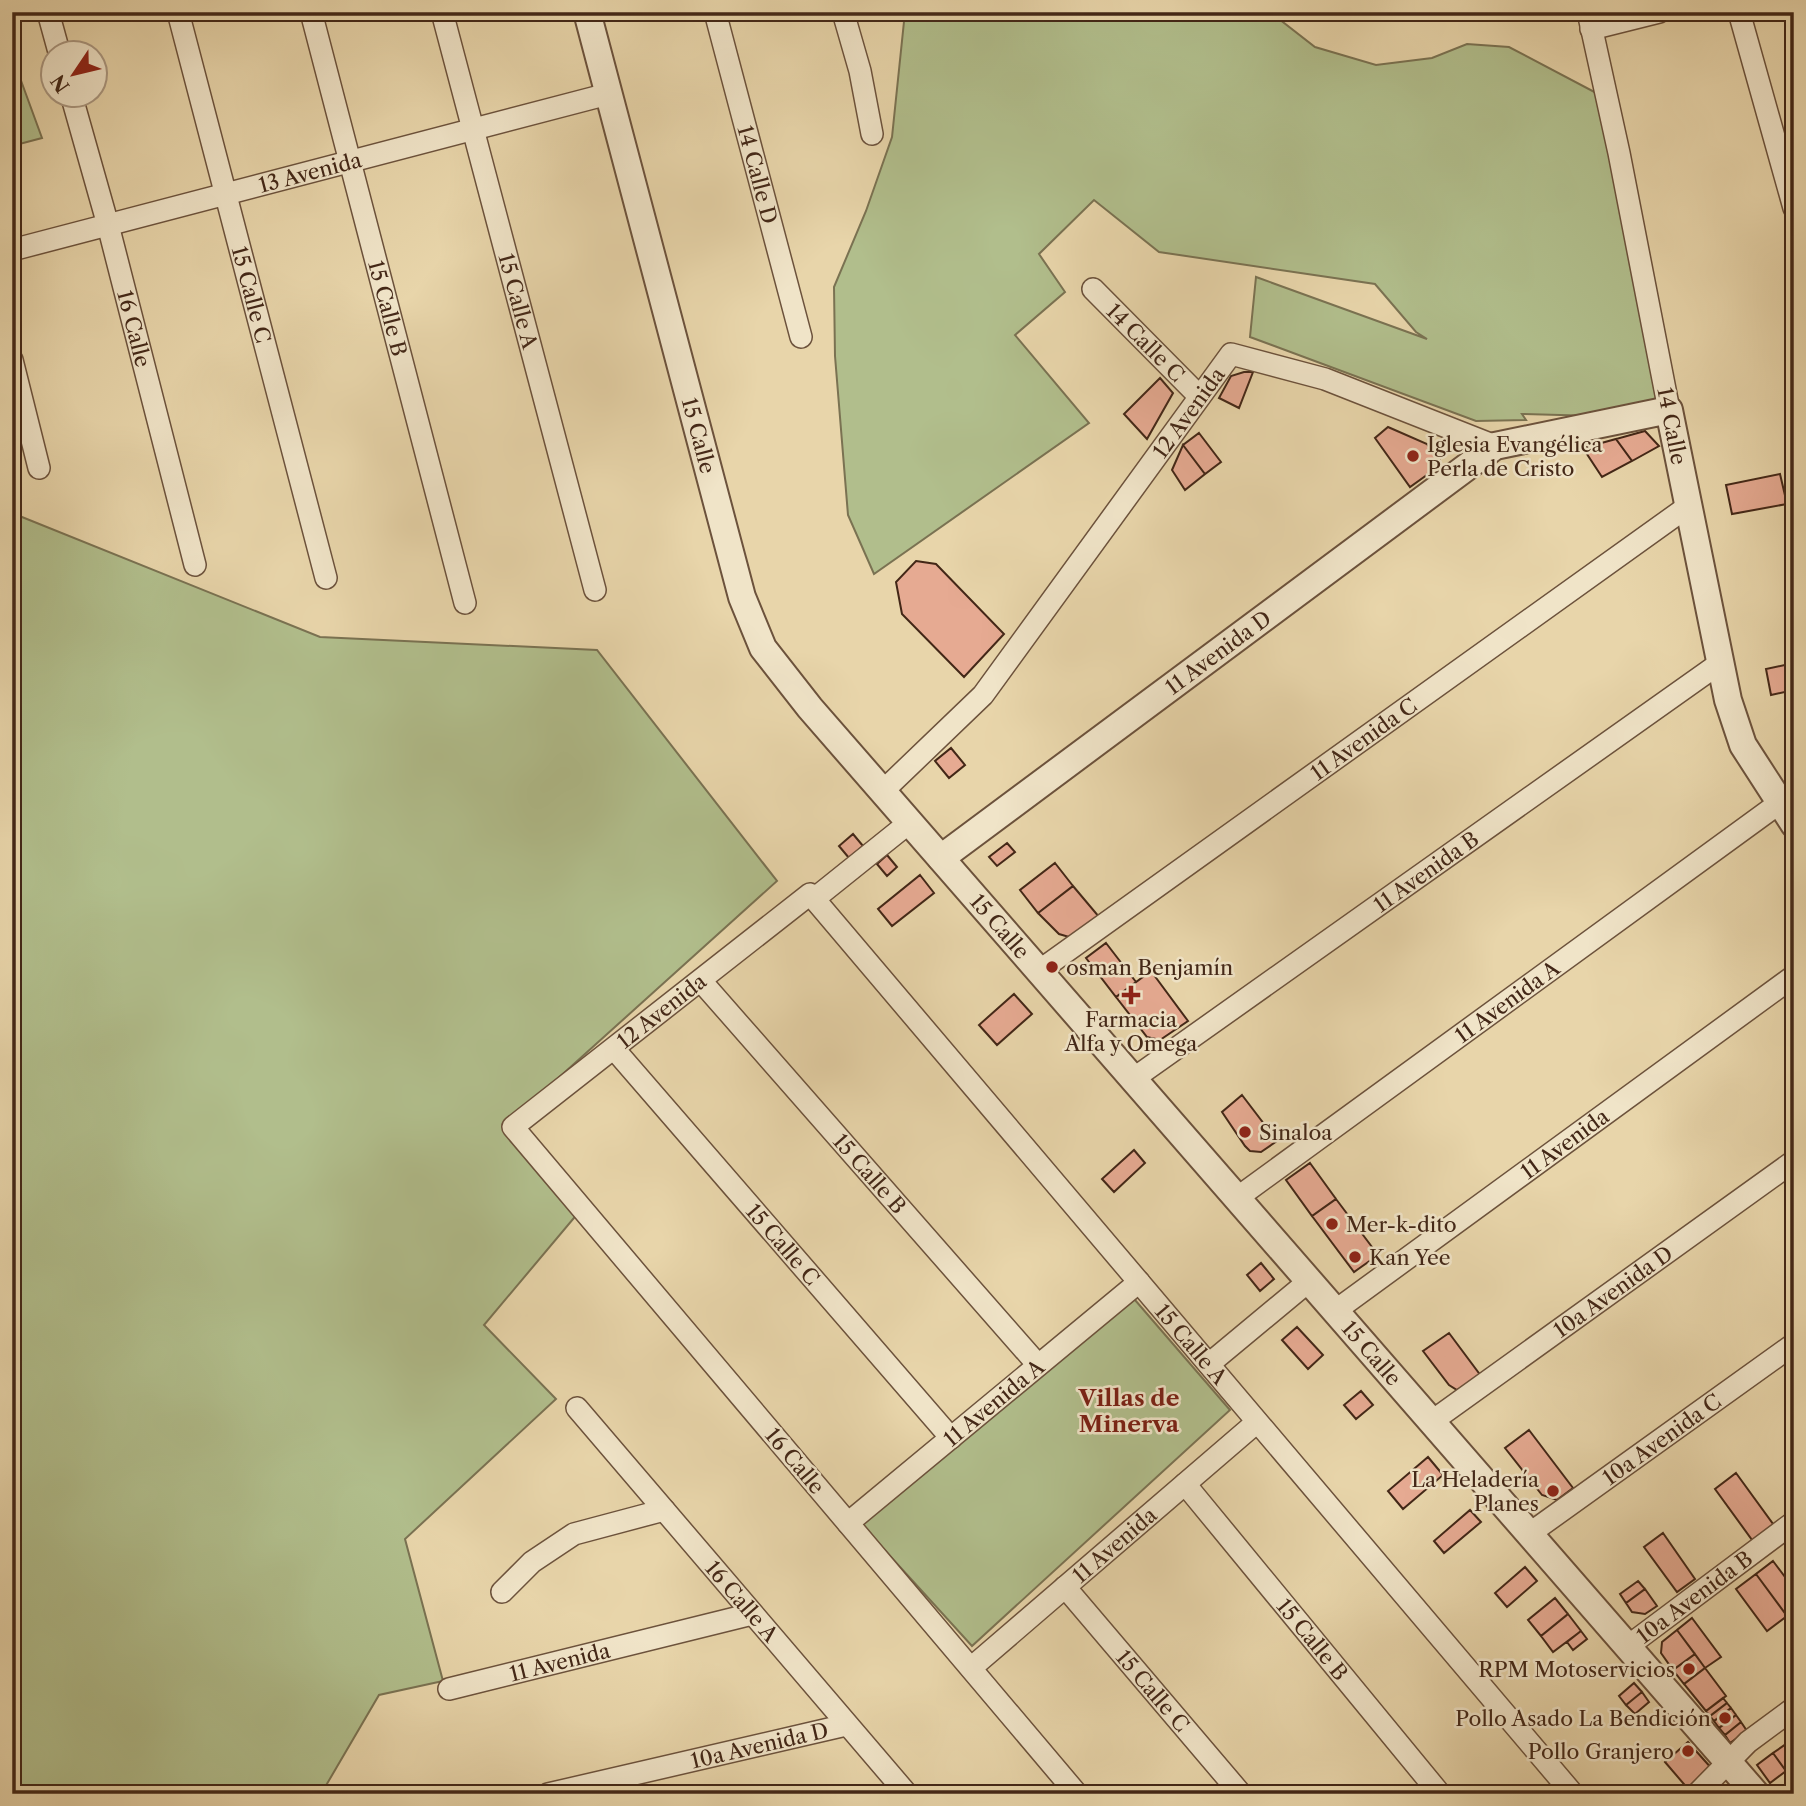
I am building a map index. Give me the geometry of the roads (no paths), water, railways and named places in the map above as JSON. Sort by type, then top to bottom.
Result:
[{"type":"street","points":[[48,12],[55,38]]},
{"type":"street","name":"15 Calle C","points":[[178,12],[326,578]]},
{"type":"street","name":"15 Calle B","points":[[311,12],[465,603]]},
{"type":"street","name":"15 Calle A","points":[[442,12],[595,590]]},
{"type":"street","name":"15 Calle","points":[[587,12],[742,597],[763,648],[940,858],[1756,1794]]},
{"type":"street","name":"14 Calle D","points":[[715,12],[801,337]]},
{"type":"street","points":[[843,12],[860,71],[872,134]]},
{"type":"street","points":[[1590,20],[1659,12]]},
{"type":"street","points":[[1740,12],[1794,208]]},
{"type":"street","name":"14 Calle","points":[[1590,20],[1720,663],[1743,745],[1786,814]]},
{"type":"street","name":"13 Avenida","points":[[12,250],[608,94]]},
{"type":"street","name":"16 Calle","points":[[75,108],[108,225],[195,565]]},
{"type":"street","name":"14 Calle C","points":[[1093,289],[1199,396]]},
{"type":"street","name":"12 Avenida","points":[[883,791],[983,695],[1231,354],[1325,379],[1495,446]]},
{"type":"street","points":[[12,360],[39,468]]},
{"type":"street","points":[[1495,446],[1669,410]]},
{"type":"street","name":"11 Avenida D","points":[[940,858],[1495,446]]},
{"type":"street","name":"11 Avenida C","points":[[1039,971],[1688,507]]},
{"type":"street","name":"11 Avenida B","points":[[1133,1079],[1720,663]]},
{"type":"street","name":"11 Avenida A","points":[[1237,1198],[1786,814]]},
{"type":"street","name":"12 Avenida","points":[[513,1127],[910,822]]},
{"type":"street","name":"15 Calle A","points":[[812,897],[1573,1794]]},
{"type":"street","name":"11 Avenida","points":[[1335,1311],[1794,976]]},
{"type":"street","name":"15 Calle B","points":[[701,981],[1038,1365]]},
{"type":"street","name":"15 Calle C","points":[[615,1050],[951,1438]]},
{"type":"street","name":"16 Calle","points":[[513,1127],[1077,1794]]},
{"type":"street","name":"10a Avenida D","points":[[1431,1422],[1794,1161]]},
{"type":"street","points":[[1209,1364],[1308,1281]]},
{"type":"street","name":"11 Avenida A","points":[[848,1523],[1139,1282]]},
{"type":"street","name":"10a Avenida C","points":[[1529,1534],[1794,1344]]},
{"type":"street","name":"16 Calle A","points":[[577,1408],[906,1794]]},
{"type":"street","name":"11 Avenida","points":[[971,1668],[1257,1422]]},
{"type":"street","name":"15 Calle B","points":[[1185,1484],[1440,1794]]},
{"type":"street","points":[[502,1592],[533,1562],[574,1534],[664,1510]]},
{"type":"street","name":"10a Avenida B","points":[[1627,1647],[1794,1522]]},
{"type":"street","name":"15 Calle C","points":[[1065,1587],[1241,1794]]},
{"type":"street","name":"11 Avenida","points":[[449,1689],[752,1614]]},
{"type":"street","points":[[1697,1794],[1748,1742],[1794,1708]]},
{"type":"street","name":"10a Avenida D","points":[[548,1794],[846,1725]]},
{"type":"place","name":"Iglesia Evangélica Perla de Cristo","points":[[1413,456]]},
{"type":"place","name":"osman Benjamín","points":[[1052,967]]},
{"type":"place","name":"Farmacia Alfa y Omega","points":[[1131,995]]},
{"type":"place","name":"Sinaloa","points":[[1245,1132]]},
{"type":"place","name":"Mer-k-dito","points":[[1332,1224]]},
{"type":"place","name":"Kan Yee","points":[[1355,1257]]},
{"type":"place","name":"La Heladería Planes","points":[[1553,1491]]},
{"type":"place","name":"RPM Motoservicios","points":[[1689,1669]]},
{"type":"place","name":"Pollo Asado La Bendición","points":[[1725,1718]]},
{"type":"place","name":"Pollo Granjero","points":[[1688,1751]]},
{"type":"district","name":"Villas de Minerva","points":[[1129,1411]]}]
